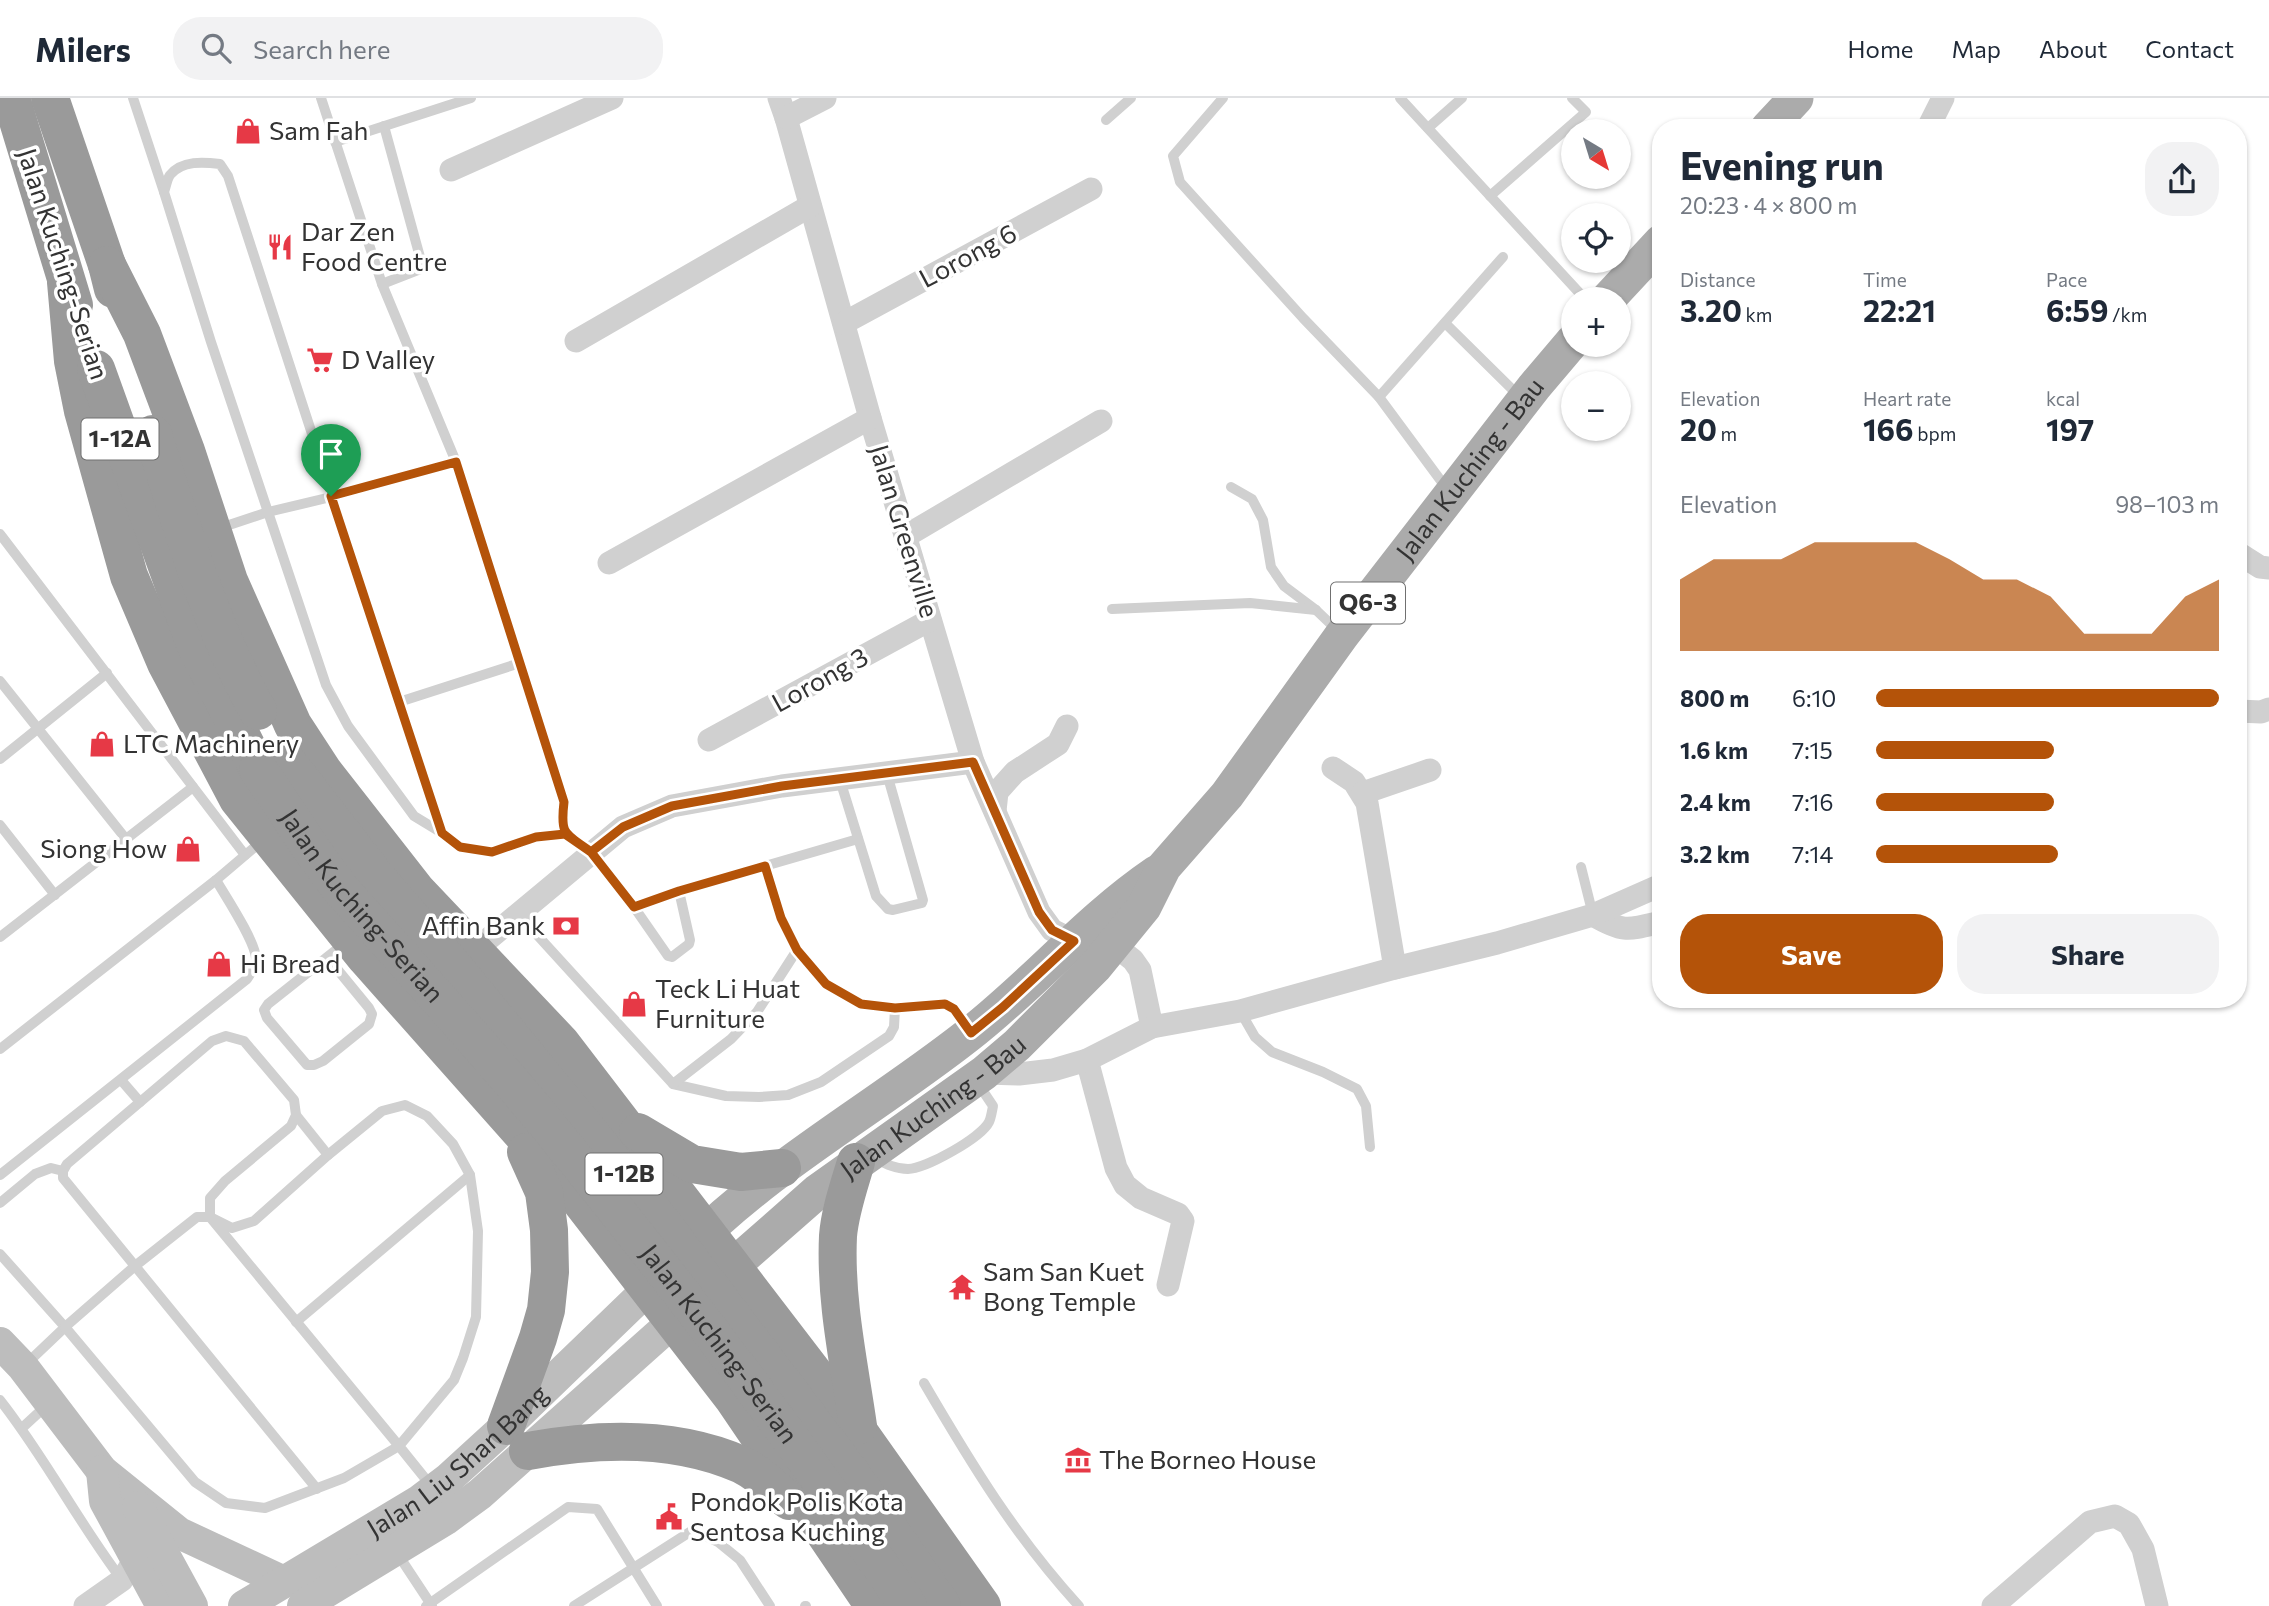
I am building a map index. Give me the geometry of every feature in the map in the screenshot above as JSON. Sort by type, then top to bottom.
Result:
[{"type":"highway","name":"Jalan Kuching-Serian","points":[[11,98],[66,282],[195,644],[272,764],[312,850],[339,887],[544,1121],[671,1280],[828,1488],[908,1606]]},
{"type":"highway","name":"Jalan Kuching-Serian","points":[[50,98],[107,265],[145,405],[186,540],[205,595],[253,702],[272,764],[377,878],[587,1128],[853,1476],[942,1606]]},
{"type":"highway","points":[[107,265],[142,334],[214,530],[229,581],[293,725],[323,771],[416,890],[561,1043],[859,1432],[982,1606]]},
{"type":"highway","points":[[66,282],[73,361],[83,411],[129,576],[166,663],[238,799],[256,846],[339,948],[508,1119],[572,1190],[733,1398],[874,1606]]},
{"type":"highway","points":[[508,1119],[533,1163],[544,1192],[549,1230],[550,1272],[546,1310],[517,1438],[562,1445],[646,1441],[712,1454],[743,1466],[764,1479],[822,1530]]},
{"type":"highway","points":[[621,1122],[692,1164],[741,1172],[782,1168]]},
{"type":"highway","points":[[859,1432],[841,1315],[838,1236],[845,1200],[865,1156]]},
{"type":"main road","points":[[1776,119],[1796,98]]},
{"type":"main road","points":[[1619,287],[1652,252]]},
{"type":"main road","name":"Jalan Kuching - Bau","points":[[674,1321],[731,1266],[818,1191],[976,1078],[1017,1045],[1071,993],[1144,907],[1164,867],[1227,794],[1342,635],[1561,356]]},
{"type":"main road","name":"Jalan Kuching - Bau","points":[[649,1289],[705,1231],[746,1195],[971,1033],[1003,1007],[1127,892],[1164,867]]},
{"type":"main road","name":"Jalan Liu Shan Bang","points":[[244,1606],[299,1599],[396,1550],[480,1494],[517,1438],[649,1289]]},
{"type":"main road","name":"Jalan Liu Shan Bang","points":[[299,1599],[434,1490],[517,1438],[674,1321]]},
{"type":"main road","points":[[0,1345],[23,1367],[102,1471],[129,1490],[179,1533],[299,1599]]},
{"type":"main road","points":[[102,1471],[105,1501],[129,1568],[162,1606]]},
{"type":"main road","points":[[129,1490],[192,1606]]},
{"type":"street","points":[[452,170],[612,98]]},
{"type":"street","points":[[782,108],[825,98]]},
{"type":"street","points":[[1932,119],[1943,98]]},
{"type":"street","name":"Jalan Greenville","points":[[782,108],[870,418],[973,762],[1039,912],[1052,930],[1074,941]]},
{"type":"street","name":"Lorong 6","points":[[844,323],[1091,189]]},
{"type":"street","points":[[576,341],[810,206]]},
{"type":"street","points":[[609,563],[870,418]]},
{"type":"street","points":[[906,536],[1101,421]]},
{"type":"street","points":[[2247,559],[2260,567],[2269,568]]},
{"type":"street","name":"Lorong 3","points":[[709,740],[930,620]]},
{"type":"street","points":[[2247,711],[2261,712],[2269,709]]},
{"type":"street","points":[[995,811],[997,792],[1015,772],[1058,744],[1067,726]]},
{"type":"street","points":[[474,951],[623,827],[672,806],[769,788],[973,762]]},
{"type":"street","points":[[1334,768],[1354,782],[1367,803],[1395,968]]},
{"type":"street","points":[[1363,793],[1430,770]]},
{"type":"street","points":[[976,1078],[1042,1072],[1087,1060],[1152,1027],[1240,1012],[1395,968],[1497,943],[1593,915],[1652,889]]},
{"type":"street","points":[[1593,915],[1613,927],[1627,930],[1652,924]]},
{"type":"street","points":[[1114,945],[1133,960],[1140,970],[1152,1027]]},
{"type":"street","points":[[1087,1060],[1116,1168],[1125,1185],[1141,1198],[1178,1214],[1183,1221],[1168,1285]]},
{"type":"street","points":[[1993,1606],[2090,1522],[2115,1516],[2129,1524],[2143,1549],[2157,1606]]},
{"type":"street","points":[[85,1606],[129,1568]]},
{"type":"lane","points":[[133,98],[211,342],[326,685],[348,726],[414,816],[460,847],[492,852],[536,837],[565,834]]},
{"type":"lane","points":[[321,98],[382,284],[456,462],[564,802],[562,828],[565,834],[591,852],[668,956],[672,957],[690,940],[679,891]]},
{"type":"lane","points":[[335,142],[471,98]]},
{"type":"lane","points":[[1106,120],[1130,98]]},
{"type":"lane","points":[[1223,98],[1173,156],[1180,182],[1303,318],[1379,397],[1451,494]]},
{"type":"lane","points":[[1400,98],[1573,287]]},
{"type":"lane","points":[[1428,128],[1462,98]]},
{"type":"lane","points":[[1490,196],[1586,112],[1572,98]]},
{"type":"lane","points":[[382,284],[424,268],[384,126]]},
{"type":"lane","points":[[164,192],[171,175],[188,163],[220,164],[228,176],[442,833]]},
{"type":"lane","points":[[1379,397],[1503,257]]},
{"type":"lane","points":[[1445,323],[1524,401]]},
{"type":"lane","points":[[214,530],[268,512],[456,462]]},
{"type":"lane","points":[[1231,487],[1252,499],[1263,520],[1271,566],[1284,586],[1316,610],[1342,635]]},
{"type":"lane","points":[[0,534],[193,787],[256,846],[0,1049]]},
{"type":"lane","points":[[1112,609],[1250,603],[1316,610]]},
{"type":"lane","points":[[398,702],[520,663]]},
{"type":"lane","points":[[0,759],[107,673]]},
{"type":"lane","points":[[0,681],[126,839]]},
{"type":"lane","points":[[840,780],[876,896],[888,909],[893,910],[922,903],[923,896],[887,774]]},
{"type":"lane","points":[[0,937],[193,787]]},
{"type":"lane","points":[[0,825],[55,895]]},
{"type":"lane","points":[[634,907],[679,891],[859,839]]},
{"type":"lane","points":[[765,866],[781,918],[797,950],[826,984],[861,1004],[895,1008],[945,1004],[954,1009],[971,1033]]},
{"type":"lane","points":[[1581,867],[1593,915]]},
{"type":"lane","points":[[0,1175],[247,979],[253,971],[256,960],[254,947],[216,880]]},
{"type":"lane","points":[[518,914],[673,1084],[726,1096],[788,1095],[821,1082],[888,1036],[894,1027],[895,1008]]},
{"type":"lane","points":[[339,948],[372,1014],[369,1024],[323,1061],[307,1065],[267,1018],[264,1010],[339,948]]},
{"type":"lane","points":[[673,1084],[731,1039],[757,1012],[797,950]]},
{"type":"lane","points":[[1240,1012],[1255,1037],[1272,1052],[1357,1088],[1366,1107],[1370,1147]]},
{"type":"lane","points":[[317,1489],[63,1178],[63,1171],[67,1164],[212,1041],[226,1036],[244,1041],[294,1100],[296,1115],[328,1155]]},
{"type":"lane","points":[[865,1156],[892,1167],[910,1169],[928,1165],[976,1135],[989,1123],[993,1106],[976,1078]]},
{"type":"lane","points":[[121,1080],[140,1102]]},
{"type":"lane","points":[[0,1254],[65,1327],[195,1482],[226,1503],[265,1508],[344,1478],[399,1446],[454,1380],[464,1359],[476,1317],[478,1231],[470,1175],[453,1144],[427,1116],[404,1105],[382,1111],[254,1221],[232,1228],[210,1217],[197,1217],[135,1266],[65,1327],[23,1367]]},
{"type":"lane","points":[[296,1115],[291,1126],[225,1181],[210,1198],[210,1217],[434,1490]]},
{"type":"lane","points":[[0,1203],[35,1174],[51,1168],[63,1171]]},
{"type":"lane","points":[[296,1322],[470,1175]]},
{"type":"lane","points":[[924,1383],[974,1469],[1006,1517],[1079,1606]]},
{"type":"lane","points":[[0,1400],[22,1428],[96,1545],[129,1568]]},
{"type":"lane","points":[[22,1428],[50,1402]]},
{"type":"lane","points":[[396,1550],[429,1605],[568,1507],[597,1509],[657,1606]]},
{"type":"lane","points":[[574,1606],[693,1531],[718,1542],[740,1560],[770,1606]]},
{"type":"place","name":"Sam Fah","points":[[248,131]]},
{"type":"place","name":"Dar Zen Food Centre","points":[[280,247]]},
{"type":"place","name":"D Valley","points":[[320,360]]},
{"type":"place","name":"LTC Machinery","points":[[102,744]]},
{"type":"place","name":"Siong How","points":[[188,849]]},
{"type":"place","name":"Affin Bank","points":[[566,926]]},
{"type":"place","name":"Hi Bread","points":[[219,964]]},
{"type":"place","name":"Teck Li Huat Furniture","points":[[634,1004]]},
{"type":"place","name":"Sam San Kuet Bong Temple","points":[[962,1287]]},
{"type":"place","name":"The Borneo House","points":[[1078,1460]]},
{"type":"place","name":"Pondok Polis Kota Sentosa Kuching","points":[[669,1517]]},
{"type":"route","points":[[331,496],[442,833],[457,846],[496,852],[536,837],[565,834],[591,852],[634,907],[765,866],[781,918],[797,950],[826,984],[861,1004],[895,1008],[945,1004],[954,1009],[971,1033],[1074,941],[1052,930],[1039,912],[973,762],[782,786],[672,806],[623,827],[591,852],[565,834],[562,828],[564,802],[456,462],[331,496]]}]
